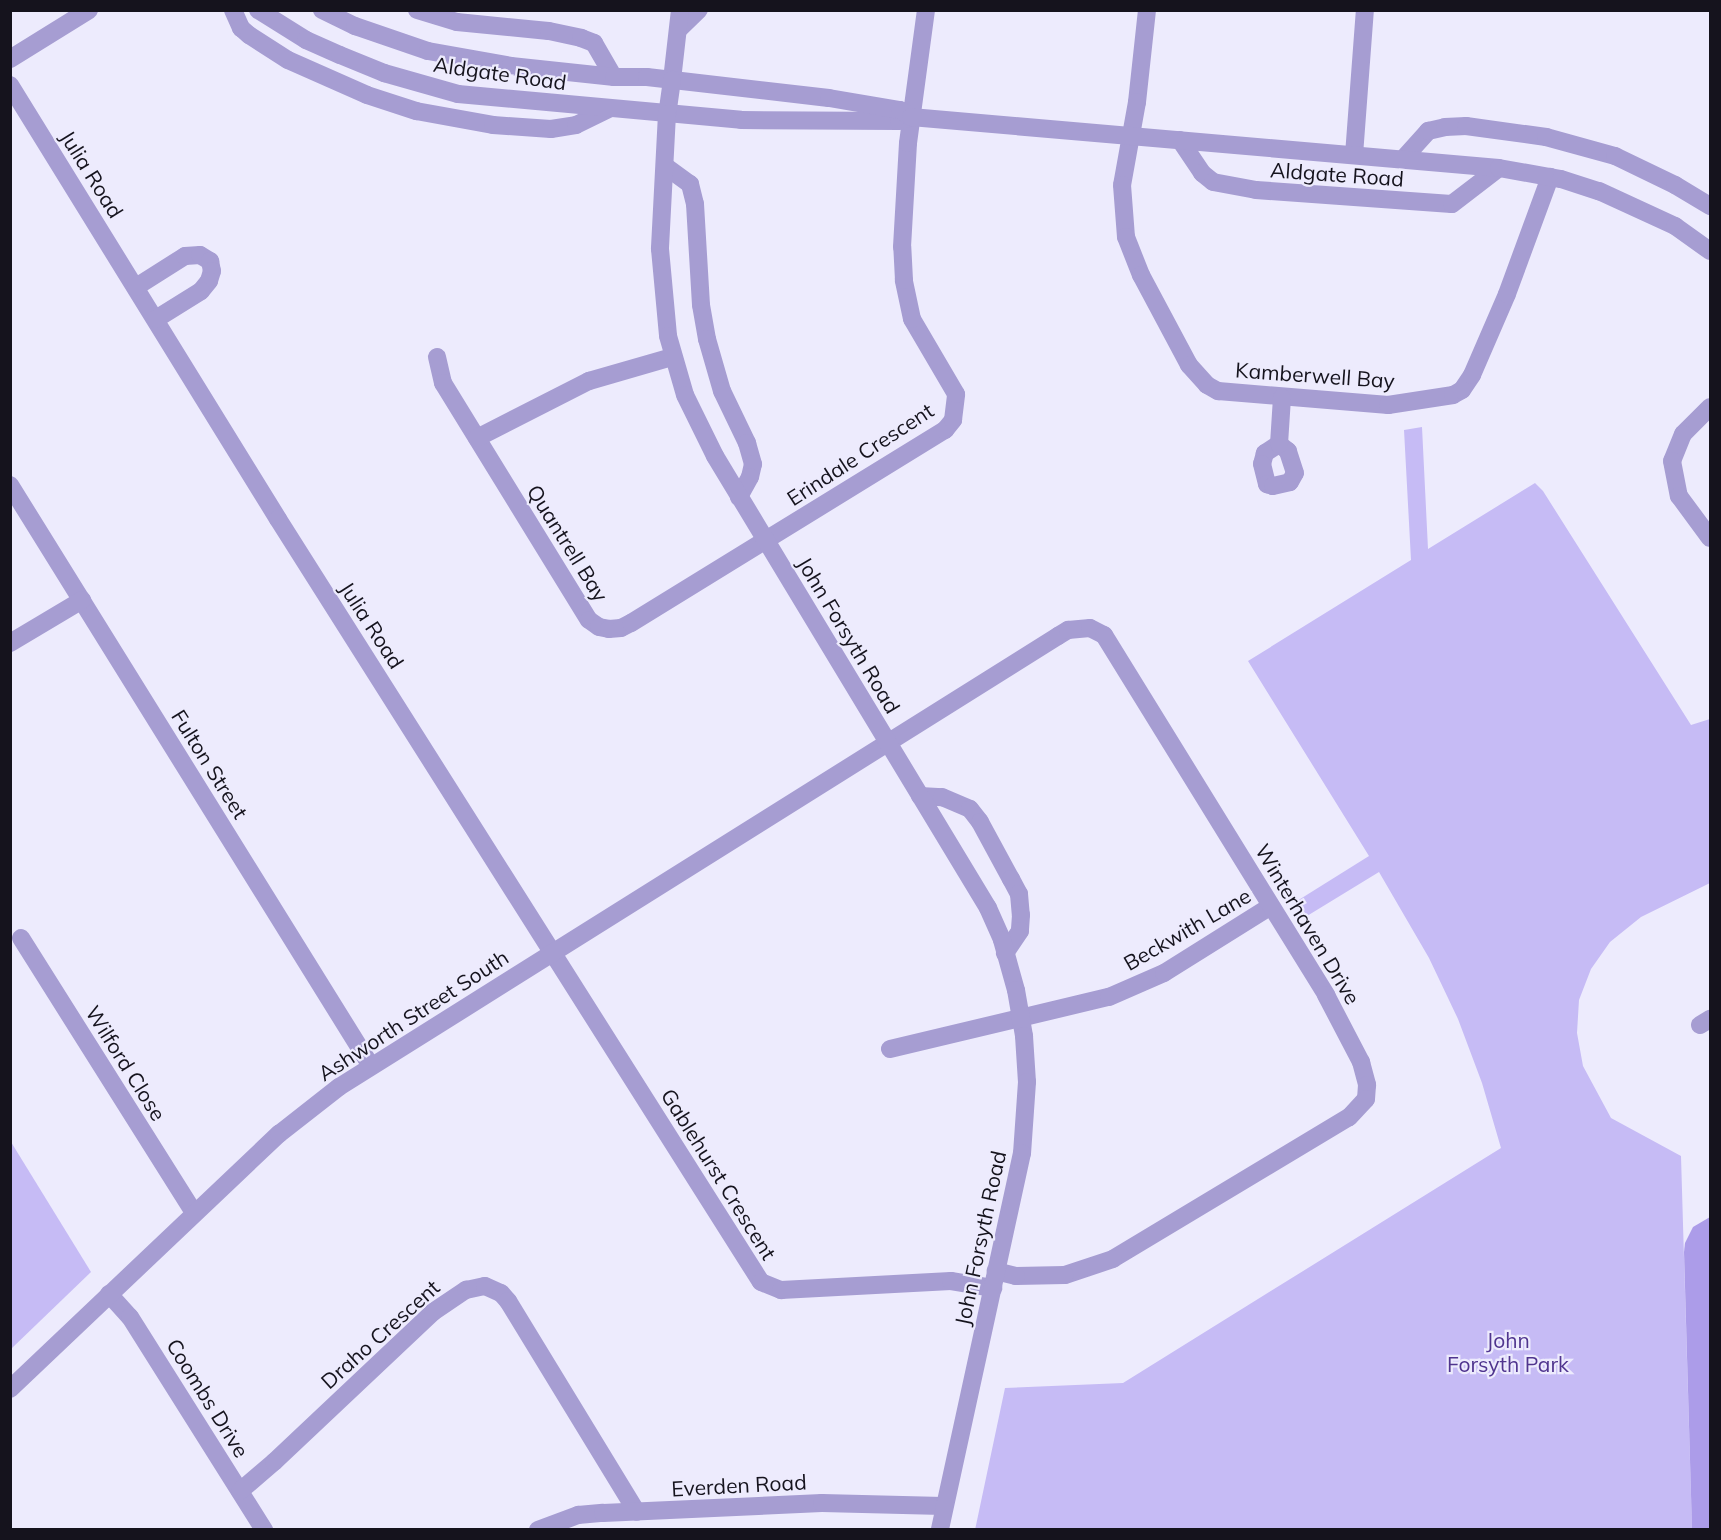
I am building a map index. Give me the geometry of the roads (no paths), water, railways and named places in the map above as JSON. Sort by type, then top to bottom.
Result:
[{"type":"street","points":[[10,58],[89,10]]},
{"type":"street","points":[[233,10],[241,28],[288,60],[358,92],[416,111],[493,125],[551,129],[576,125],[609,109]]},
{"type":"street","name":"Aldgate Road","points":[[258,10],[306,40],[384,72],[427,86],[502,100],[741,120],[899,121],[911,117],[1499,168],[1550,177],[1599,191],[1675,226],[1710,251]]},
{"type":"street","name":"Aldgate Road","points":[[322,10],[365,29],[428,51],[511,66],[614,77],[672,80],[882,106],[900,110],[911,117]]},
{"type":"street","points":[[417,10],[457,22],[549,31],[581,38],[594,43],[614,77]]},
{"type":"street","name":"John Forsyth Road","points":[[680,10],[667,114],[660,249],[664,309],[672,357],[685,395],[702,432],[739,497],[988,908],[1005,953],[1021,1018],[1027,1082],[1026,1121],[1016,1186],[943,1506],[940,1530]]},
{"type":"street","points":[[678,30],[699,10]]},
{"type":"street","points":[[911,117],[921,65],[926,10]]},
{"type":"street","name":"Kamberwell Bay","points":[[1147,10],[1137,102],[1129,135],[1122,185],[1123,215],[1129,247],[1141,275],[1189,365],[1207,385],[1218,391],[1388,405],[1453,395],[1462,390],[1472,375],[1507,294],[1550,177]]},
{"type":"street","points":[[1354,155],[1365,10]]},
{"type":"street","name":"Julia Road","points":[[10,85],[284,529],[554,952]]},
{"type":"street","name":"Erindale Crescent","points":[[766,540],[945,430],[953,420],[956,394],[912,319],[904,280],[902,214],[911,117]]},
{"type":"street","name":"Aldgate Road","points":[[1403,159],[1428,131],[1445,127],[1466,126],[1546,136],[1614,156],[1675,185],[1710,206]]},
{"type":"street","name":"Aldgate Road","points":[[1180,140],[1200,170],[1213,182],[1256,190],[1452,204],[1499,168]]},
{"type":"street","points":[[665,166],[690,184],[695,204],[701,305],[707,339],[722,391],[747,443],[753,464],[750,477],[739,497]]},
{"type":"street","points":[[136,287],[185,256],[200,255],[210,261],[212,271],[209,281],[201,291],[156,319]]},
{"type":"street","name":"Quantrell Bay","points":[[437,357],[443,383],[589,620],[599,627],[621,628],[766,540]]},
{"type":"street","points":[[477,438],[589,381],[672,357]]},
{"type":"street","points":[[1279,444],[1282,398]]},
{"type":"street","points":[[1710,406],[1683,434],[1672,461],[1679,496],[1710,538]]},
{"type":"street","name":"Fulton Street","points":[[10,485],[371,1066]]},
{"type":"street","points":[[10,643],[82,600]]},
{"type":"street","name":"Winterhaven Drive","points":[[888,742],[1068,630],[1090,628],[1104,635],[1342,1025],[1360,1062],[1367,1084],[1366,1099],[1349,1117],[1113,1259],[1065,1275],[1016,1276],[995,1280]]},
{"type":"street","name":"Ashworth Street South","points":[[10,1389],[279,1134],[371,1066],[888,742]]},
{"type":"street","points":[[921,796],[942,797],[970,809],[1006,869],[1019,894],[1021,915],[1020,931],[1005,953]]},
{"type":"street","name":"Beckwith Lane","points":[[890,1049],[1085,1005],[1137,986],[1164,973],[1271,906]]},
{"type":"street","name":"Wilford Close","points":[[21,938],[194,1213]]},
{"type":"street","name":"Gablehurst Crescent","points":[[554,952],[761,1282],[781,1290],[995,1280]]},
{"type":"street","name":"Draho Crescent","points":[[240,1491],[274,1462],[428,1316],[466,1290],[484,1286],[501,1293],[508,1301],[637,1512]]},
{"type":"street","name":"Coombs Drive","points":[[109,1294],[130,1317],[264,1530]]},
{"type":"street","name":"Everden Road","points":[[538,1530],[578,1515],[822,1503],[943,1506]]},
{"type":"park label","name":"John Forsyth Park","points":[[1508,1352]]}]
